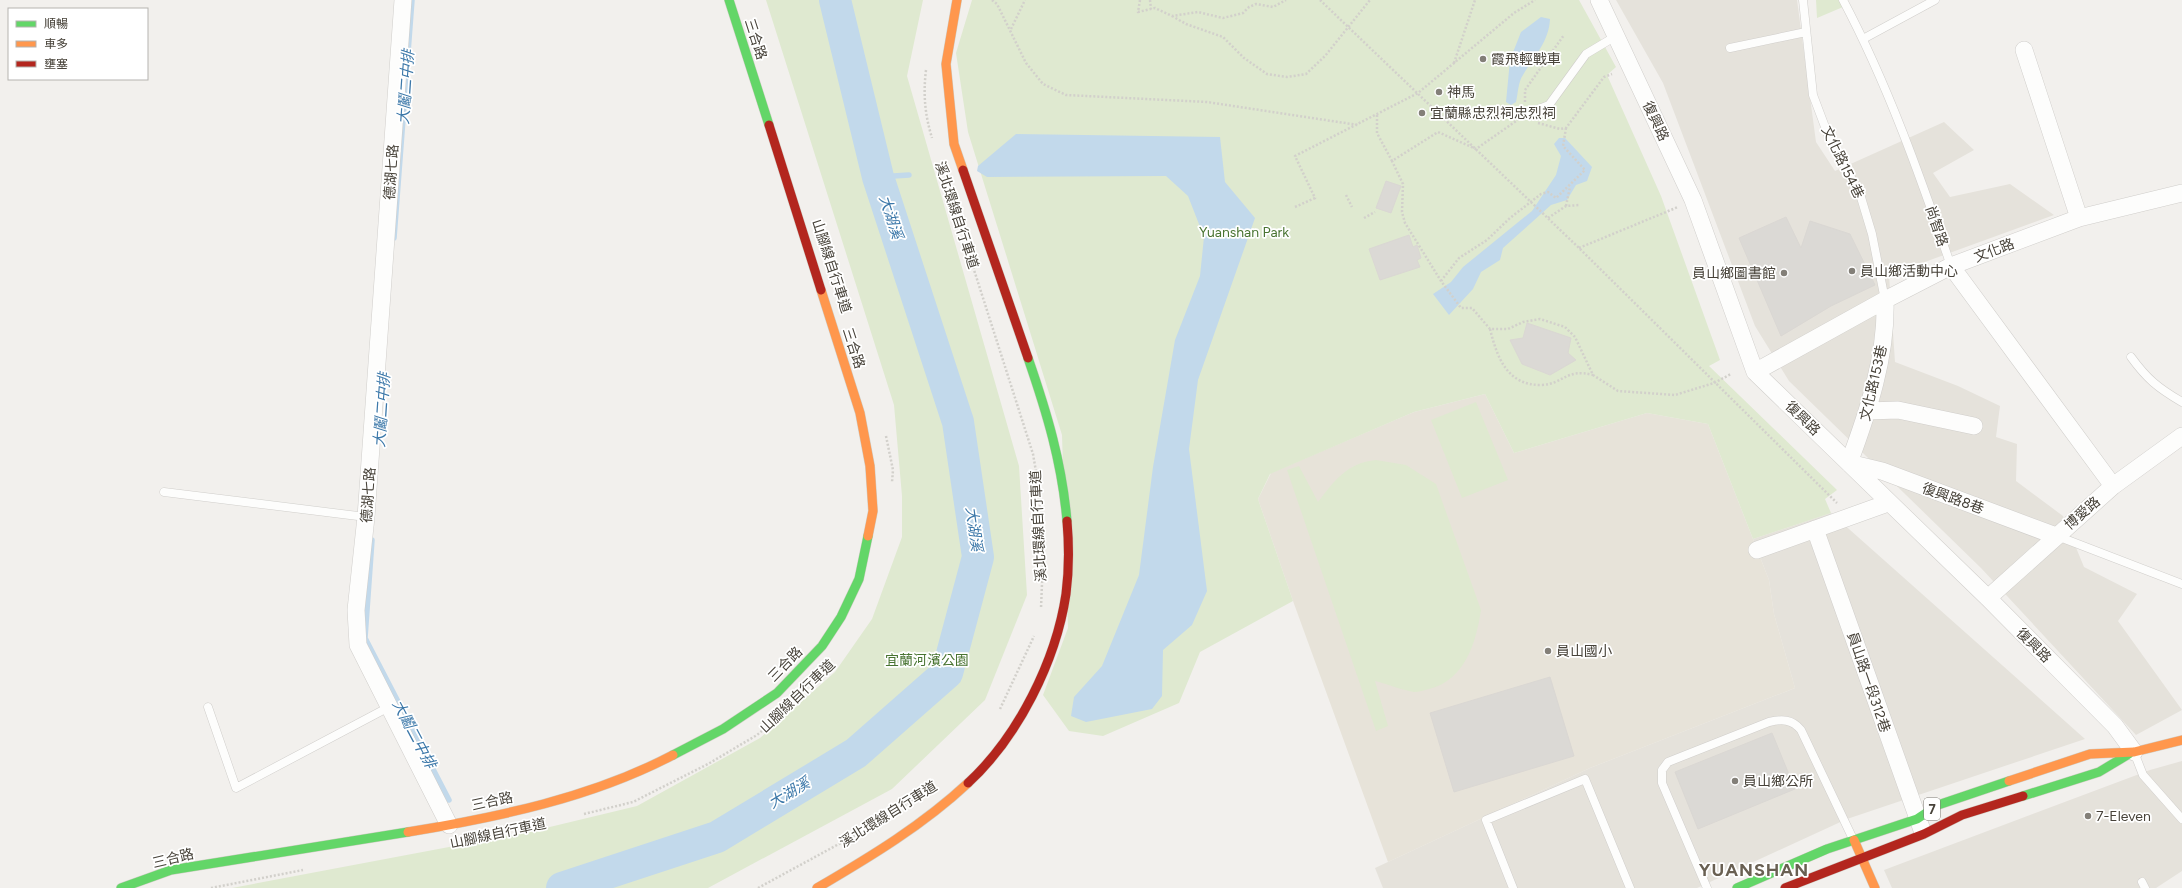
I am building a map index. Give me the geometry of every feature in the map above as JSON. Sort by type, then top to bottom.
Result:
[{"type":"street","name":"德湖七路","points":[[403,0],[366,517],[356,610],[358,645],[450,825]]},
{"type":"street","name":"三合路","points":[[121,888],[171,870],[450,825],[556,802],[656,764],[723,729],[777,693],[822,646],[841,618],[859,579],[873,511],[870,466],[860,413],[729,0]]},
{"type":"street","points":[[817,888],[873,855],[940,809],[986,767],[1020,717],[1039,684],[1053,646],[1066,594],[1068,535],[1064,483],[1046,410],[965,180],[954,144],[946,64],[957,0]]},
{"type":"street","name":"復興路","points":[[1599,0],[1693,200],[1755,372],[1888,503],[1988,598],[2115,726],[2134,752]]},
{"type":"street","points":[[2024,50],[2079,218]]},
{"type":"street","name":"文化路","points":[[1755,372],[1885,300],[1951,266],[2079,218],[2182,194]]},
{"type":"street","name":"尚智路","points":[[1951,266],[2113,486]]},
{"type":"street","name":"文化路153巷","points":[[1849,463],[1868,411],[1886,323],[1885,300]]},
{"type":"street","points":[[1868,411],[1898,410],[1974,426]]},
{"type":"street","name":"博愛路","points":[[1988,598],[2113,486],[2182,436]]},
{"type":"street","name":"復興路8巷","points":[[1849,463],[1882,471],[2056,536]]},
{"type":"street","points":[[1757,550],[1888,503]]},
{"type":"street","name":"員山路一段312巷","points":[[1815,529],[1920,826]]},
{"type":"street","name":"7","points":[[1785,888],[1861,857],[1920,826],[1938,805],[2090,754],[2134,752],[2182,740]]},
{"type":"street","name":"7","points":[[1737,888],[1853,839],[1920,826],[1962,815],[2099,772],[2134,752]]},
{"type":"street","points":[[1853,839],[1876,888]]},
{"type":"lane","name":"文化路154巷","points":[[1803,0],[1814,95],[1830,140],[1860,194],[1872,234],[1885,300]]},
{"type":"lane","name":"尚智路","points":[[1843,0],[1863,39],[1910,148],[1951,266]]},
{"type":"lane","points":[[1863,39],[1935,0]]},
{"type":"lane","points":[[1730,48],[1806,32]]},
{"type":"lane","points":[[1529,113],[1549,105],[1586,54],[1616,36]]},
{"type":"lane","points":[[2131,357],[2146,377],[2161,390],[2182,402]]},
{"type":"lane","points":[[164,492],[366,517]]},
{"type":"lane","points":[[2056,536],[2182,584]]},
{"type":"lane","points":[[208,707],[236,788],[389,707]]},
{"type":"lane","points":[[1707,888],[1662,783],[1662,770],[1668,762],[1769,722],[1784,720],[1792,722],[1801,730],[1853,839]]},
{"type":"lane","points":[[2134,752],[2143,775],[2182,819]]},
{"type":"lane","points":[[1513,888],[1486,820],[1536,801],[1585,779],[1630,888]]},
{"type":"path","points":[[992,0],[997,4],[1026,63],[1043,84],[1066,94],[1207,102],[1358,125]]},
{"type":"path","points":[[1011,30],[1025,0]]},
{"type":"path","points":[[1140,0],[1138,12],[1151,9],[1160,9],[1186,24],[1223,37],[1244,58],[1267,74],[1287,77],[1306,74],[1325,56],[1370,0]]},
{"type":"path","points":[[1150,0],[1151,9]]},
{"type":"path","points":[[1172,16],[1198,12],[1223,18],[1243,13],[1249,7],[1256,4],[1273,7],[1286,0]]},
{"type":"path","points":[[1320,0],[1532,202],[1838,504]]},
{"type":"path","points":[[1454,63],[1475,0]]},
{"type":"path","points":[[1295,207],[1315,198],[1295,156],[1418,93],[1514,13],[1535,0]]},
{"type":"path","name":"溪北環線自行車道","points":[[926,68],[923,94],[926,120],[934,142]]},
{"type":"path","points":[[1476,149],[1529,113]]},
{"type":"path","points":[[1377,115],[1377,133],[1403,184],[1402,212],[1405,223],[1441,282],[1461,308],[1472,308],[1490,329],[1497,355],[1512,375],[1523,381],[1543,385],[1579,372],[1593,375],[1618,391],[1639,394],[1675,395],[1714,383],[1730,374]]},
{"type":"path","points":[[1441,282],[1459,258],[1487,240],[1510,218],[1541,194],[1548,192],[1556,198],[1585,170],[1563,146],[1566,128]]},
{"type":"path","points":[[1392,161],[1438,132],[1476,149]]},
{"type":"path","points":[[1566,206],[1570,186]]},
{"type":"path","points":[[1346,195],[1352,207]]},
{"type":"path","points":[[1579,248],[1693,200]]},
{"type":"path","points":[[1547,217],[1566,206],[1580,205]]},
{"type":"path","points":[[1364,218],[1375,212]]},
{"type":"path","name":"溪北環線自行車道","points":[[967,246],[1033,454],[1039,490],[1043,560],[1041,612]]},
{"type":"path","points":[[1490,329],[1508,329],[1522,322],[1540,319],[1565,327],[1575,337],[1593,375]]},
{"type":"path","points":[[886,434],[893,470],[892,485]]},
{"type":"path","points":[[998,713],[1030,647],[1036,629]]},
{"type":"path","name":"山腳線自行車道","points":[[581,815],[633,802],[708,764],[757,735],[778,718]]},
{"type":"path","name":"溪北環線自行車道","points":[[758,888],[883,820],[938,783]]},
{"type":"path","points":[[211,888],[310,869]]},
{"type":"shaded area","points":[[1616,0],[1797,0],[1816,142],[1835,171],[1944,122],[1974,150],[1933,173],[1950,197],[2010,184],[2054,215],[1889,275],[1895,362],[1958,386],[2000,406],[1996,437],[2017,444],[2016,481],[2063,516],[2084,567],[2137,594],[2118,621],[2182,710],[2136,735],[1981,568],[1789,381],[1755,326],[1663,83]]},
{"type":"shaded area","name":"員山國小","points":[[1485,394],[1514,453],[1647,413],[1708,424],[1769,580],[1774,614],[1795,688],[1590,768],[1388,862],[1293,601],[1258,499],[1271,473],[1414,412]]},
{"type":"shaded area","points":[[1831,513],[2085,739],[1847,819],[1697,888],[1383,888],[1375,868],[1590,768],[1795,688],[1774,614],[1769,580],[1753,539]]},
{"type":"shaded area","points":[[2182,761],[2182,871],[2156,888],[1892,888],[1884,870],[2150,770]]},
{"type":"green space","name":"宜蘭河濱公園","points":[[766,0],[923,0],[907,76],[1019,466],[1027,595],[985,700],[892,789],[708,888],[232,888],[529,832],[637,806],[760,738],[835,672],[872,619],[902,537],[902,496],[894,405]]},
{"type":"green space","name":"Yuanshan Park","points":[[972,0],[1579,0],[1616,67],[1607,75],[1661,196],[1720,360],[1709,366],[1837,490],[1825,499],[1831,513],[1753,539],[1708,424],[1647,413],[1514,453],[1485,394],[1414,412],[1270,474],[1258,499],[1293,601],[1200,652],[1179,703],[1103,736],[1069,731],[1043,695],[1068,628],[1062,435],[968,132],[956,53]]},
{"type":"green space","points":[[1816,0],[1839,0],[1843,7],[1817,18]]},
{"type":"green space","points":[[1476,402],[1508,480],[1462,498],[1431,420]]},
{"type":"green space","points":[[1376,460],[1406,465],[1436,484],[1481,610],[1472,647],[1460,669],[1452,678],[1429,689],[1414,692],[1375,681],[1388,726],[1376,731],[1287,470],[1299,466],[1318,502],[1342,474],[1357,465]]},
{"type":"water","points":[[1541,17],[1550,19],[1547,35],[1521,78],[1516,102],[1511,105],[1506,102],[1510,60],[1521,32]]},
{"type":"water","points":[[1016,134],[1220,137],[1225,182],[1255,218],[1198,380],[1189,449],[1207,591],[1192,625],[1163,650],[1162,696],[1152,709],[1086,722],[1071,716],[1074,697],[1102,666],[1139,575],[1153,467],[1175,340],[1200,276],[1204,237],[1188,196],[1166,176],[987,177],[977,171],[978,166]]},
{"type":"water","points":[[1559,138],[1565,138],[1592,167],[1587,181],[1576,185],[1567,200],[1551,205],[1503,248],[1500,260],[1481,272],[1473,289],[1449,315],[1433,294],[1451,282],[1463,267],[1532,211],[1556,175],[1561,156],[1554,144]]},
{"type":"building","points":[[1386,181],[1401,186],[1391,213],[1376,208]]},
{"type":"building","name":"員山鄉圖書館","points":[[1786,217],[1801,248],[1810,221],[1850,234],[1875,285],[1831,306],[1781,336],[1739,238]]},
{"type":"building","points":[[1409,235],[1413,247],[1417,245],[1421,258],[1417,260],[1420,267],[1380,280],[1369,249]]},
{"type":"building","points":[[1527,323],[1571,338],[1568,353],[1576,360],[1550,375],[1522,364],[1510,340],[1523,338]]},
{"type":"building","points":[[1550,677],[1574,756],[1454,792],[1430,713]]},
{"type":"building","name":"員山鄉公所","points":[[1772,733],[1795,789],[1698,829],[1675,772]]},
{"type":"waterway","name":"大鬮二中排","points":[[394,238],[412,0]]},
{"type":"waterway","name":"大湖溪","points":[[562,888],[717,837],[856,753],[947,673],[978,557],[958,422],[878,177],[835,0]]},
{"type":"waterway","points":[[878,177],[909,175]]},
{"type":"waterway","name":"大鬮二中排","points":[[372,540],[365,638],[449,800]]},
{"type":"traffic: fast","points":[[729,0],[769,125]]},
{"type":"traffic: fast","points":[[1028,358],[1053,438],[1065,500],[1067,521]]},
{"type":"traffic: fast","points":[[673,755],[723,729],[777,693],[822,646],[841,617],[859,579],[868,536]]},
{"type":"traffic: fast","points":[[2023,796],[2099,772],[2129,754]]},
{"type":"traffic: fast","points":[[1737,888],[1827,849],[1917,819],[1938,805],[2009,781]]},
{"type":"traffic: fast","points":[[121,888],[171,870],[408,832]]},
{"type":"traffic: slow","points":[[957,0],[946,64],[954,144],[963,170]]},
{"type":"traffic: slow","points":[[821,290],[860,413],[870,466],[873,511],[868,536]]},
{"type":"traffic: slow","points":[[2009,781],[2090,754],[2134,752],[2182,740]]},
{"type":"traffic: slow","points":[[408,832],[476,820],[544,804],[610,783],[673,755]]},
{"type":"traffic: slow","points":[[817,888],[896,840],[933,813],[968,783]]},
{"type":"traffic: slow","points":[[1854,840],[1875,888]]},
{"type":"traffic: jam","points":[[769,125],[821,290]]},
{"type":"traffic: jam","points":[[963,170],[1028,358]]},
{"type":"traffic: jam","points":[[968,783],[1003,743],[1018,721],[1044,671],[1054,645],[1061,619],[1068,576],[1067,521]]},
{"type":"traffic: jam","points":[[1785,888],[1924,834],[1962,815],[2023,796]]},
{"type":"place","name":"霞飛輕戰車","points":[[1483,59]]},
{"type":"place","name":"神馬","points":[[1439,92]]},
{"type":"place","name":"宜蘭縣忠烈祠忠烈祠","points":[[1422,113]]},
{"type":"place","name":"員山鄉活動中心","points":[[1852,271]]},
{"type":"place","name":"員山鄉圖書館","points":[[1784,273]]},
{"type":"place","name":"員山國小","points":[[1548,651]]},
{"type":"place","name":"員山鄉公所","points":[[1735,781]]},
{"type":"place","name":"7-Eleven","points":[[2088,816]]},
{"type":"district","name":"YUANSHAN","points":[[1754,870]]}]
